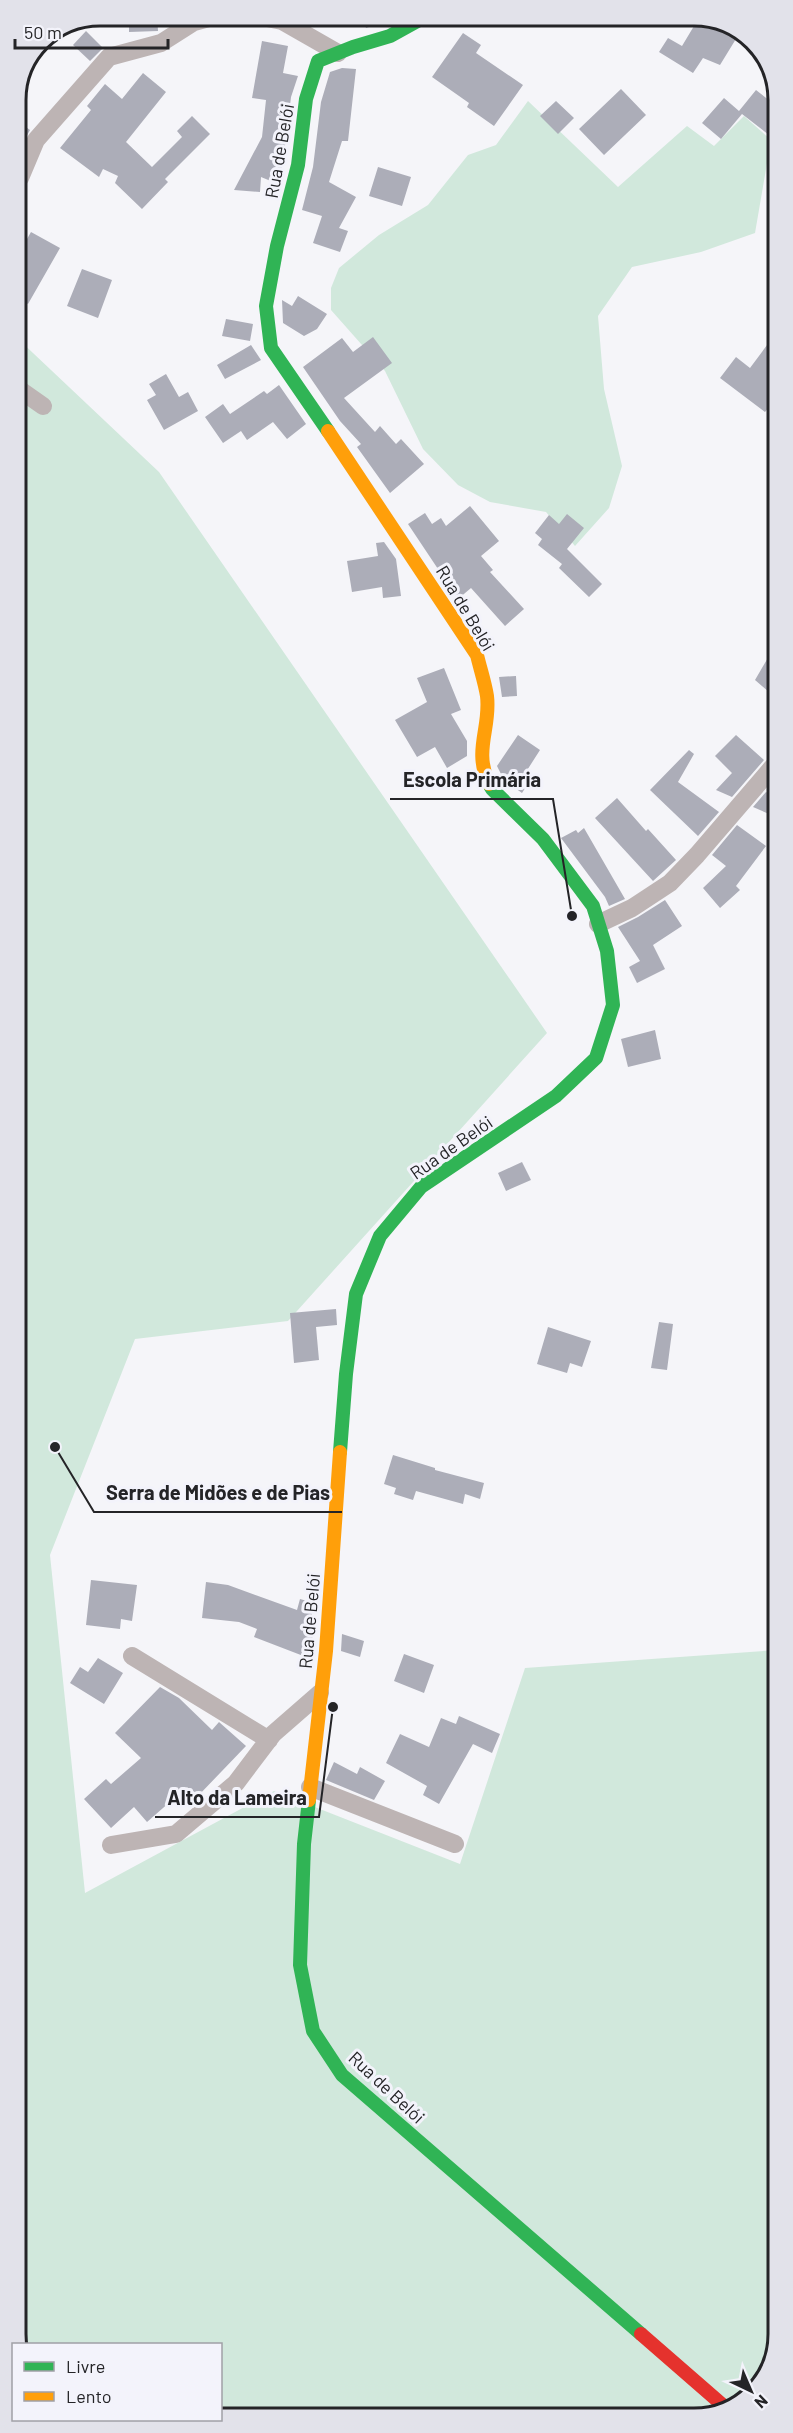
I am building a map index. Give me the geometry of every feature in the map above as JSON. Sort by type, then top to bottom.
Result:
[{"type":"street","points":[[26,164],[36,140],[109,57],[161,43],[188,26]]},
{"type":"street","points":[[291,26],[339,53]]},
{"type":"street","name":"Rua de Belói","points":[[408,26],[390,36],[318,61],[306,99],[298,165],[266,306],[271,348],[477,655],[487,698],[482,742],[482,769],[492,789],[543,839],[593,906],[608,951],[613,1005],[596,1058],[556,1096],[421,1187],[380,1236],[356,1294],[346,1374],[321,1693],[304,1844],[300,1965],[313,2031],[342,2074],[720,2402]]},
{"type":"street","points":[[26,394],[43,406]]},
{"type":"street","points":[[598,924],[632,908],[670,883],[768,772]]},
{"type":"street","points":[[132,1656],[269,1740]]},
{"type":"street","points":[[111,1845],[176,1834],[236,1783],[269,1740],[321,1693]]},
{"type":"street","points":[[310,1787],[455,1844]]},
{"type":"green space","points":[[528,101],[618,187],[687,126],[714,146],[744,116],[768,137],[768,157],[755,233],[701,252],[632,267],[598,316],[604,389],[622,466],[609,508],[575,546],[546,512],[490,502],[458,485],[423,449],[385,371],[331,310],[331,288],[339,268],[379,235],[428,205],[468,155],[496,145]]},
{"type":"green space","points":[[26,346],[159,472],[547,1033],[288,1321],[135,1339],[50,1555],[85,1893],[274,1791],[460,1864],[525,1668],[768,1651],[768,2333],[762,2361],[721,2361],[721,2402],[693,2408],[222,2407],[222,2343],[26,2343]]},
{"type":"building","points":[[129,26],[158,26],[158,31],[129,32]]},
{"type":"building","points":[[694,26],[713,28],[736,39],[720,65],[703,58],[693,73],[659,52],[668,38],[682,46]]},
{"type":"building","points":[[86,31],[103,48],[90,61],[73,45]]},
{"type":"building","points":[[463,33],[481,45],[476,53],[523,85],[494,126],[467,107],[469,103],[432,77]]},
{"type":"building","points":[[262,41],[288,46],[283,73],[298,76],[291,97],[283,162],[278,184],[261,177],[260,192],[234,190],[262,137],[266,100],[252,98]]},
{"type":"building","points":[[342,68],[356,69],[348,141],[342,141],[329,182],[356,197],[339,228],[348,231],[340,252],[313,243],[322,216],[302,210],[313,167],[321,102],[330,72]]},
{"type":"building","points":[[143,73],[166,92],[126,142],[152,167],[182,137],[177,131],[192,116],[210,134],[165,179],[168,182],[142,209],[115,183],[118,176],[103,169],[99,177],[60,148],[91,110],[87,106],[105,84],[122,99]]},
{"type":"building","points":[[621,89],[646,115],[604,155],[579,129]]},
{"type":"building","points":[[756,90],[768,99],[768,134],[742,114],[721,139],[702,123],[724,98],[739,111]]},
{"type":"building","points":[[556,101],[574,118],[558,134],[540,116]]},
{"type":"building","points":[[378,167],[411,177],[402,206],[369,196]]},
{"type":"building","points":[[31,232],[60,248],[28,304],[26,303],[26,241]]},
{"type":"building","points":[[82,269],[112,280],[98,318],[67,306]]},
{"type":"building","points":[[298,296],[327,314],[317,329],[304,336],[283,323],[282,300],[292,306]]},
{"type":"building","points":[[226,319],[253,324],[250,341],[222,336]]},
{"type":"building","points":[[373,337],[392,363],[344,398],[375,432],[380,426],[396,444],[401,439],[424,464],[390,493],[357,447],[361,444],[340,421],[303,367],[342,338],[353,352]]},
{"type":"building","points":[[768,344],[768,408],[765,412],[720,378],[736,357],[750,368]]},
{"type":"building","points":[[251,345],[261,360],[225,379],[217,365]]},
{"type":"building","points":[[166,374],[179,397],[188,392],[198,411],[164,430],[147,400],[156,395],[149,384]]},
{"type":"building","points":[[279,385],[306,424],[287,439],[273,422],[247,440],[241,431],[223,443],[205,417],[223,404],[230,414],[264,391],[267,394]]},
{"type":"building","points":[[470,506],[499,541],[481,556],[493,570],[490,572],[524,609],[505,626],[471,588],[458,599],[408,524],[425,513],[432,524],[441,518],[446,526]]},
{"type":"building","points":[[567,514],[584,528],[567,549],[602,584],[589,597],[559,568],[562,564],[538,545],[542,539],[535,533],[549,515],[559,524]]},
{"type":"building","points":[[384,542],[396,559],[401,596],[383,598],[382,587],[352,592],[347,561],[378,556],[376,543]]},
{"type":"building","points":[[768,658],[768,691],[755,680]]},
{"type":"building","points":[[444,668],[461,710],[451,714],[467,741],[467,756],[447,768],[435,747],[417,757],[395,720],[427,702],[417,678]]},
{"type":"building","points":[[516,676],[517,696],[502,697],[499,677]]},
{"type":"building","points":[[518,735],[540,750],[524,775],[531,779],[522,793],[504,780],[497,766]]},
{"type":"building","points":[[736,735],[764,760],[732,797],[716,790],[732,773],[715,756]]},
{"type":"building","points":[[689,750],[694,754],[678,782],[719,812],[698,836],[650,790]]},
{"type":"building","points":[[766,792],[768,793],[768,814],[753,807]]},
{"type":"building","points":[[617,798],[676,860],[653,881],[595,818]]},
{"type":"building","points":[[737,825],[766,846],[736,886],[740,890],[720,908],[703,888],[726,866],[712,855]]},
{"type":"building","points":[[584,828],[625,899],[609,906],[605,897],[561,838],[576,830],[578,833]]},
{"type":"building","points":[[665,900],[682,926],[653,945],[665,969],[637,983],[629,967],[640,961],[618,927]]},
{"type":"building","points":[[655,1030],[661,1059],[628,1067],[621,1039]]},
{"type":"building","points":[[522,1162],[531,1180],[506,1191],[498,1173]]},
{"type":"building","points":[[336,1309],[337,1325],[316,1327],[319,1360],[294,1363],[290,1313]]},
{"type":"building","points":[[659,1322],[673,1324],[667,1370],[651,1368]]},
{"type":"building","points":[[548,1327],[591,1341],[582,1367],[570,1363],[567,1373],[537,1364]]},
{"type":"building","points":[[393,1455],[435,1468],[435,1470],[484,1483],[480,1499],[465,1494],[463,1504],[416,1491],[413,1500],[394,1494],[396,1488],[384,1484]]},
{"type":"building","points":[[91,1580],[137,1585],[132,1621],[121,1619],[120,1629],[86,1625]]},
{"type":"building","points":[[206,1582],[228,1585],[297,1610],[300,1599],[314,1603],[310,1625],[313,1626],[312,1643],[306,1657],[254,1637],[257,1629],[239,1622],[202,1618]]},
{"type":"building","points":[[342,1634],[364,1641],[360,1657],[341,1651]]},
{"type":"building","points":[[404,1654],[434,1665],[424,1693],[394,1681]]},
{"type":"building","points":[[98,1658],[123,1673],[104,1704],[70,1683],[80,1667],[88,1672]]},
{"type":"building","points":[[160,1687],[179,1698],[212,1730],[219,1722],[246,1746],[197,1797],[187,1787],[147,1822],[134,1807],[111,1828],[84,1799],[106,1779],[111,1784],[141,1758],[115,1733]]},
{"type":"building","points":[[459,1716],[500,1734],[492,1753],[473,1744],[439,1804],[423,1795],[427,1786],[386,1763],[400,1734],[429,1747],[441,1718],[456,1724]]},
{"type":"building","points":[[334,1762],[357,1774],[360,1767],[385,1781],[374,1800],[326,1780]]},
{"type":"traffic: fast","points":[[328,431],[271,348],[266,306],[277,246],[298,165],[306,99],[318,61],[390,36],[408,26]]},
{"type":"traffic: fast","points":[[340,1452],[346,1374],[356,1294],[380,1236],[421,1187],[556,1096],[596,1058],[613,1005],[607,951],[593,906],[543,839],[489,784]]},
{"type":"traffic: fast","points":[[309,1800],[304,1844],[300,1965],[313,2031],[342,2075],[641,2334]]},
{"type":"traffic: slow","points":[[328,431],[477,655],[487,696],[488,708],[482,760],[489,784]]},
{"type":"traffic: slow","points":[[309,1800],[326,1651],[340,1452]]},
{"type":"traffic: jam","points":[[641,2334],[720,2402]]},
{"type":"place","name":"Escola Primária","points":[[572,916]]},
{"type":"place","name":"Serra de Midões e de Pias","points":[[55,1447]]},
{"type":"place","name":"Alto da Lameira","points":[[333,1707]]}]
